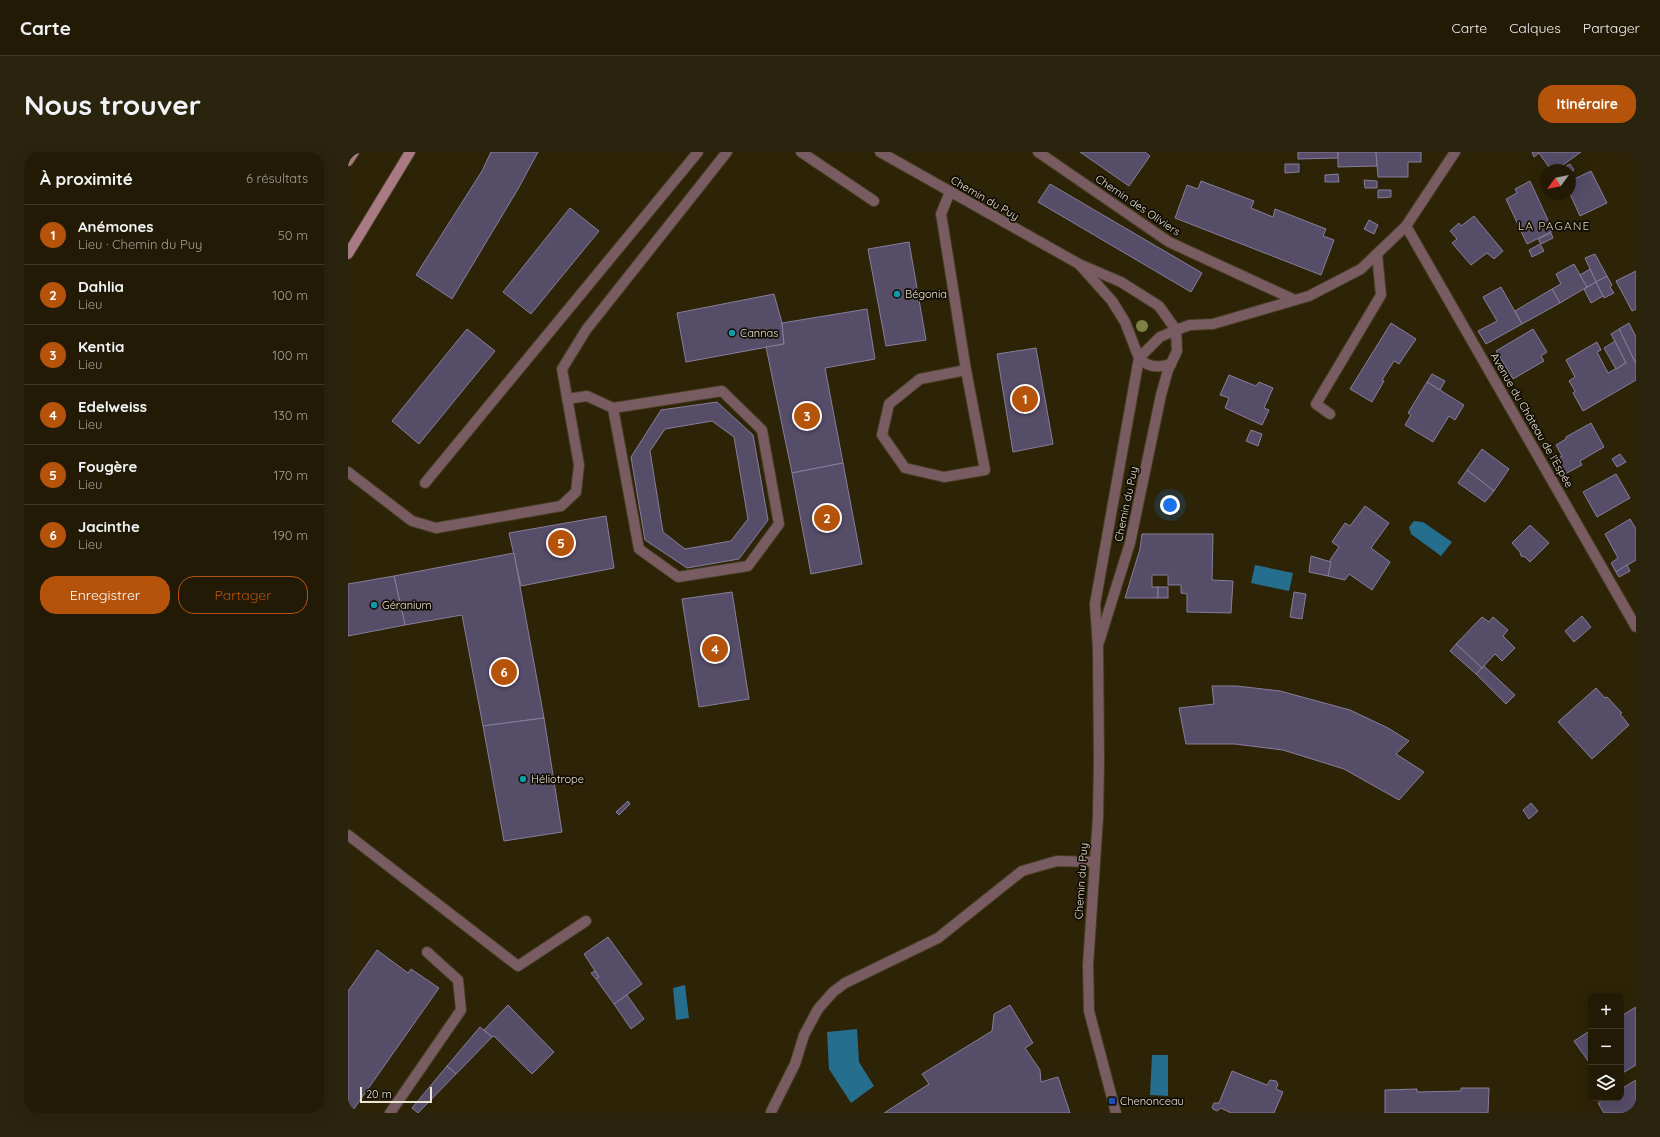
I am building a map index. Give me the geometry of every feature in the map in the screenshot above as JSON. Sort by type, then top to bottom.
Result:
[{"type":"street","points":[[348,161],[354,152]]},
{"type":"street","points":[[348,254],[410,152]]},
{"type":"street","points":[[424,483],[698,152]]},
{"type":"street","points":[[348,472],[412,521],[436,528],[561,506],[576,492],[579,465],[562,369],[586,330],[727,152]]},
{"type":"street","points":[[802,152],[874,201]]},
{"type":"street","name":"Chemin du Puy","points":[[880,152],[1079,264],[1122,282],[1159,306],[1176,330],[1177,351],[1161,395],[1130,543],[1098,648]]},
{"type":"street","name":"Chemin des Oliviers","points":[[1038,152],[1169,242],[1295,300]]},
{"type":"street","points":[[1171,364],[1160,368],[1143,363],[1139,358],[1160,337],[1176,330],[1190,325],[1213,324],[1309,296],[1361,269],[1406,226],[1455,152]]},
{"type":"street","points":[[950,192],[941,214],[966,370],[985,470],[944,477],[905,468],[882,435],[889,404],[920,379],[966,370]]},
{"type":"street","name":"Avenue du Château de l'Espée","points":[[1406,226],[1636,627]]},
{"type":"street","points":[[1330,414],[1316,404],[1381,295],[1377,254]]},
{"type":"street","name":"Chemin du Puy","points":[[1079,264],[1112,301],[1125,322],[1139,358],[1095,604],[1098,648],[1098,817],[1088,965],[1089,1012],[1116,1113]]},
{"type":"street","points":[[567,399],[587,396],[613,408],[722,391],[762,430],[779,524],[748,566],[678,577],[639,549],[613,408]]},
{"type":"street","points":[[348,835],[518,966],[586,921]]},
{"type":"street","points":[[771,1112],[795,1064],[804,1035],[818,1009],[833,992],[845,982],[938,938],[1022,871],[1057,861],[1095,862]]},
{"type":"street","points":[[390,1113],[461,1010],[458,980],[427,952]]},
{"type":"water","points":[[1414,521],[1423,522],[1452,542],[1441,556],[1411,534],[1409,527]]},
{"type":"water","points":[[1255,565],[1293,573],[1289,591],[1251,583]]},
{"type":"water","points":[[685,985],[689,1018],[676,1020],[673,988]]},
{"type":"water","points":[[857,1029],[859,1062],[874,1086],[851,1103],[829,1069],[827,1032]]},
{"type":"water","points":[[1152,1055],[1168,1055],[1168,1096],[1150,1095]]},
{"type":"building","points":[[491,152],[538,152],[518,189],[452,299],[416,275],[482,171]]},
{"type":"building","points":[[1080,152],[1145,152],[1150,156],[1129,186]]},
{"type":"building","points":[[1298,152],[1338,152],[1338,158],[1298,159]]},
{"type":"building","points":[[1338,152],[1376,152],[1377,166],[1338,167]]},
{"type":"building","points":[[1376,152],[1421,152],[1421,162],[1408,162],[1408,177],[1378,177]]},
{"type":"building","points":[[1532,152],[1581,152],[1564,164],[1547,164],[1539,153],[1534,157]]},
{"type":"building","points":[[1285,164],[1299,164],[1299,172],[1285,173]]},
{"type":"building","points":[[1591,171],[1607,203],[1580,216],[1573,200],[1576,200],[1576,178]]},
{"type":"building","points":[[1338,174],[1339,182],[1325,182],[1325,175]]},
{"type":"building","points":[[1364,180],[1377,181],[1377,188],[1365,188]]},
{"type":"building","points":[[1201,181],[1254,201],[1251,208],[1273,217],[1275,209],[1326,229],[1323,236],[1334,240],[1321,275],[1175,218],[1187,185],[1198,189]]},
{"type":"building","points":[[1530,181],[1553,231],[1527,244],[1506,199],[1517,193],[1515,189]]},
{"type":"building","points":[[1050,184],[1202,273],[1191,292],[1038,202]]},
{"type":"building","points":[[1378,190],[1391,190],[1391,197],[1378,198]]},
{"type":"building","points":[[570,208],[599,231],[531,314],[503,292]]},
{"type":"building","points":[[1474,216],[1503,251],[1494,259],[1487,253],[1471,265],[1452,243],[1457,239],[1450,231],[1459,223],[1461,226]]},
{"type":"building","points":[[1369,220],[1378,225],[1374,234],[1364,229]]},
{"type":"building","points":[[1551,233],[1553,238],[1541,244],[1538,239]]},
{"type":"building","name":"Bégonia","points":[[909,242],[926,340],[886,346],[868,249]]},
{"type":"building","points":[[1540,244],[1544,251],[1532,257],[1529,250]]},
{"type":"building","points":[[1595,254],[1607,276],[1596,282],[1585,258]]},
{"type":"building","points":[[1574,264],[1587,287],[1560,303],[1552,289],[1561,284],[1556,274]]},
{"type":"building","points":[[1590,269],[1596,282],[1587,287],[1580,275]]},
{"type":"building","points":[[1636,271],[1636,309],[1632,311],[1616,281]]},
{"type":"building","points":[[1607,276],[1612,285],[1610,287],[1614,293],[1604,298],[1596,282]]},
{"type":"building","points":[[1596,282],[1603,296],[1591,303],[1584,289]]},
{"type":"building","points":[[1501,287],[1522,324],[1486,344],[1478,331],[1497,321],[1483,297]]},
{"type":"building","points":[[1552,289],[1560,303],[1522,324],[1515,311]]},
{"type":"building","name":"Cannas","points":[[774,294],[782,323],[784,344],[686,362],[677,313]]},
{"type":"building","points":[[867,309],[875,359],[825,368],[843,463],[792,473],[766,347],[784,344],[782,323]]},
{"type":"building","points":[[1391,323],[1416,339],[1399,364],[1394,361],[1382,380],[1384,381],[1372,402],[1350,389]]},
{"type":"building","points":[[1629,323],[1636,337],[1636,364],[1619,329]]},
{"type":"building","points":[[467,329],[495,351],[419,444],[392,421]]},
{"type":"building","points":[[1533,329],[1547,352],[1541,356],[1544,361],[1513,379],[1496,351]]},
{"type":"building","points":[[1619,329],[1636,364],[1636,380],[1583,411],[1573,393],[1575,391],[1569,381],[1575,377],[1566,360],[1597,342],[1601,350],[1597,352],[1608,373],[1626,363],[1611,334]]},
{"type":"building","points":[[1615,341],[1626,363],[1616,369],[1604,348]]},
{"type":"building","points":[[1036,348],[1053,444],[1013,452],[997,354]]},
{"type":"building","points":[[1432,374],[1445,381],[1440,390],[1427,382]]},
{"type":"building","points":[[1229,375],[1256,386],[1259,382],[1273,388],[1264,408],[1269,410],[1262,425],[1225,408],[1229,398],[1220,395]]},
{"type":"building","points":[[1427,382],[1464,405],[1455,420],[1449,416],[1433,442],[1405,425],[1411,415],[1408,413]]},
{"type":"building","points":[[717,402],[753,435],[768,520],[739,559],[687,568],[645,540],[631,457],[661,410]],"holes":[[[712,421],[734,437],[748,519],[731,541],[685,549],[663,532],[650,451],[665,429]]]},
{"type":"building","points":[[1591,423],[1604,447],[1580,461],[1582,465],[1565,474],[1557,459],[1562,456],[1556,445],[1566,439],[1566,437]]},
{"type":"building","points":[[1251,430],[1262,434],[1258,446],[1246,441]]},
{"type":"building","points":[[1482,449],[1509,469],[1494,491],[1467,470]]},
{"type":"building","points":[[1620,454],[1626,462],[1617,467],[1612,459]]},
{"type":"building","points":[[843,463],[862,564],[811,574],[792,473]]},
{"type":"building","points":[[1467,470],[1494,491],[1485,502],[1458,483]]},
{"type":"building","points":[[1616,474],[1630,498],[1597,517],[1583,492]]},
{"type":"building","points":[[1365,506],[1389,523],[1371,548],[1390,562],[1372,590],[1349,574],[1345,580],[1328,576],[1330,560],[1339,547],[1332,542],[1345,523],[1350,526]]},
{"type":"building","points":[[606,516],[614,568],[521,586],[509,533]]},
{"type":"building","points":[[1630,519],[1636,529],[1636,560],[1616,572],[1611,563],[1618,558],[1605,534]]},
{"type":"building","points":[[1530,525],[1549,543],[1530,562],[1525,557],[1521,556],[1520,552],[1512,543]]},
{"type":"building","points":[[1142,534],[1213,534],[1212,580],[1233,581],[1231,613],[1187,612],[1187,594],[1181,593],[1181,585],[1168,585],[1168,575],[1152,575],[1152,587],[1158,587],[1158,598],[1125,598],[1140,549]]},
{"type":"building","points":[[514,553],[544,718],[483,726],[462,615],[405,625],[394,576]]},
{"type":"building","points":[[1311,556],[1331,562],[1328,576],[1309,572]]},
{"type":"building","points":[[1627,565],[1630,571],[1619,577],[1616,572]]},
{"type":"building","name":"Géranium","points":[[394,576],[405,625],[348,636],[348,584]]},
{"type":"building","points":[[1158,587],[1168,587],[1168,598],[1158,598]]},
{"type":"building","points":[[732,592],[749,699],[699,707],[682,599]]},
{"type":"building","points":[[1294,592],[1306,594],[1302,619],[1290,617]]},
{"type":"building","points":[[1582,616],[1591,627],[1574,642],[1565,631]]},
{"type":"building","points":[[1482,617],[1489,622],[1493,617],[1508,630],[1503,636],[1515,648],[1502,661],[1495,654],[1482,668],[1456,644]]},
{"type":"building","points":[[1456,644],[1482,668],[1476,674],[1450,651]]},
{"type":"building","points":[[1484,666],[1515,695],[1506,704],[1476,674]]},
{"type":"building","points":[[1212,686],[1237,686],[1280,691],[1350,710],[1388,728],[1409,741],[1396,754],[1424,772],[1399,800],[1344,769],[1283,750],[1235,744],[1186,744],[1179,708],[1214,704]]},
{"type":"building","points":[[1596,688],[1622,713],[1620,714],[1629,725],[1592,759],[1558,722]]},
{"type":"building","name":"Héliotrope","points":[[544,718],[562,832],[504,841],[483,726]]},
{"type":"building","points":[[628,801],[630,804],[619,815],[616,812]]},
{"type":"building","points":[[1531,803],[1538,811],[1529,819],[1523,810]]},
{"type":"building","points":[[608,937],[642,984],[614,1004],[596,979],[599,977],[584,954]]},
{"type":"building","points":[[377,950],[408,973],[411,969],[439,988],[351,1113],[348,1113],[348,991]]},
{"type":"building","points":[[595,971],[599,977],[596,979],[591,973]]},
{"type":"building","points":[[627,995],[644,1019],[631,1029],[614,1004]]},
{"type":"building","points":[[508,1005],[554,1052],[532,1074],[494,1036],[492,1037],[484,1030]]},
{"type":"building","points":[[1010,1005],[1033,1043],[1025,1048],[1040,1070],[1041,1082],[1058,1077],[1070,1113],[884,1113],[929,1084],[922,1074],[992,1031],[994,1014]]},
{"type":"building","points":[[1636,1007],[1636,1065],[1624,1072],[1624,1029],[1624,1014]]},
{"type":"building","points":[[480,1027],[492,1037],[456,1074],[447,1066]]},
{"type":"building","points":[[1588,1032],[1588,1061],[1574,1041]]},
{"type":"building","points":[[447,1066],[456,1074],[418,1113],[412,1108]]},
{"type":"building","points":[[1232,1071],[1267,1085],[1270,1080],[1276,1081],[1278,1084],[1276,1089],[1283,1092],[1274,1113],[1231,1113],[1221,1108],[1217,1111],[1213,1109],[1212,1107],[1214,1103],[1219,1103]]},
{"type":"building","points":[[1636,1080],[1636,1113],[1604,1113],[1598,1103],[1601,1101],[1624,1101],[1624,1087]]},
{"type":"building","points":[[1461,1088],[1489,1088],[1488,1113],[1385,1113],[1385,1090],[1417,1089],[1417,1092],[1461,1091]]},
{"type":"place","name":"Bégonia","points":[[897,294]]},
{"type":"place","name":"Cannas","points":[[732,333]]},
{"type":"place","name":"Anémones","points":[[1025,399]]},
{"type":"place","name":"Kentia","points":[[807,416]]},
{"type":"place","name":"Dahlia","points":[[827,518]]},
{"type":"place","name":"Fougère","points":[[561,543]]},
{"type":"place","name":"Géranium","points":[[374,605]]},
{"type":"place","name":"Edelweiss","points":[[715,649]]},
{"type":"place","name":"Jacinthe","points":[[504,672]]},
{"type":"place","name":"Héliotrope","points":[[523,779]]},
{"type":"place","name":"Chenonceau","points":[[1112,1101]]},
{"type":"district","name":"LA PAGANE","points":[[1554,226]]}]
